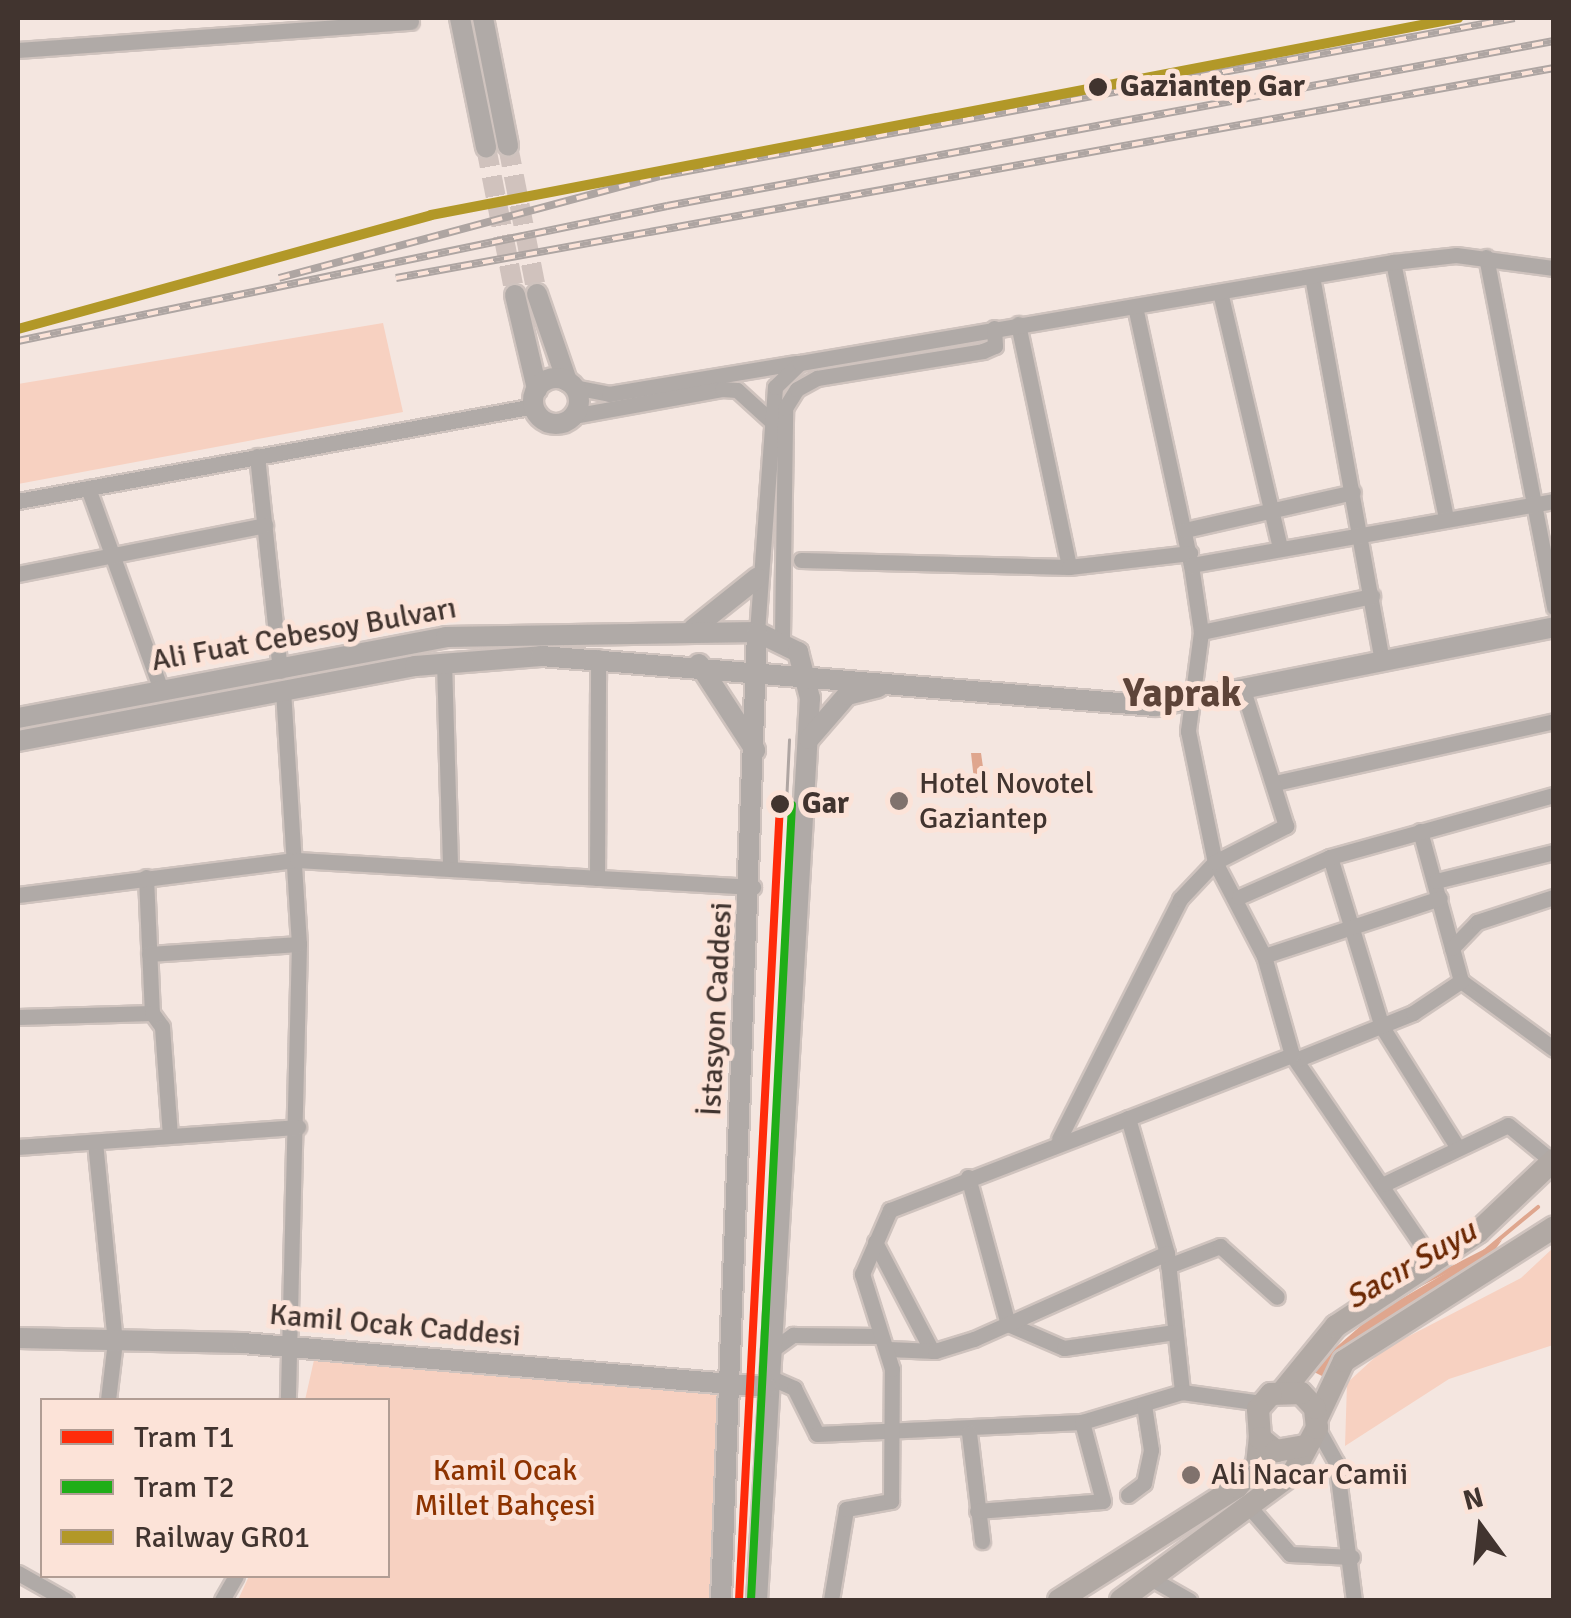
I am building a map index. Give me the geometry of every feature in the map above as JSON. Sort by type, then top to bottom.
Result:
[{"type":"main road","points":[[1059,1600],[1237,1487],[1256,1464],[1261,1403],[1283,1391],[1336,1326],[1434,1263],[1553,1160]]},
{"type":"main road","points":[[1121,1600],[1276,1494],[1313,1431],[1344,1361],[1554,1228]]},
{"type":"main road","points":[[1283,1391],[1309,1400],[1313,1431]]},
{"type":"main road","points":[[1260,1438],[1276,1450],[1313,1431]]},
{"type":"street","points":[[460,18],[486,147]]},
{"type":"street","points":[[483,18],[508,146]]},
{"type":"street","points":[[18,50],[411,22]]},
{"type":"street","points":[[1486,256],[1528,506],[1554,607]]},
{"type":"street","points":[[18,501],[535,398],[571,384],[608,394],[1018,324],[1136,311],[1394,262],[1486,256],[1554,268]]},
{"type":"street","points":[[1394,262],[1446,519]]},
{"type":"street","points":[[1312,276],[1382,661]]},
{"type":"street","points":[[537,294],[571,384],[574,416]]},
{"type":"street","points":[[515,295],[535,398],[553,423],[722,389],[737,390],[771,421]]},
{"type":"street","points":[[1221,296],[1280,547]]},
{"type":"street","points":[[1136,311],[1191,559],[1201,632],[1188,703],[1215,862],[1239,897],[1264,956],[1295,1057],[1434,1263]]},
{"type":"street","points":[[1018,324],[1069,567]]},
{"type":"street","points":[[757,1600],[766,1381],[809,673],[782,637],[786,408],[797,389],[817,378],[983,351],[995,346],[994,328]]},
{"type":"street","name":"İstasyon Caddesi","points":[[721,1600],[753,887],[757,578],[775,387],[800,363]]},
{"type":"street","points":[[258,456],[297,860],[295,1348],[288,1398]]},
{"type":"street","points":[[88,488],[110,558],[161,690]]},
{"type":"street","points":[[1185,530],[1353,492]]},
{"type":"street","points":[[802,560],[1069,567],[1191,559],[1554,501]]},
{"type":"street","points":[[18,574],[265,526]]},
{"type":"street","points":[[687,631],[722,614],[757,578]]},
{"type":"street","points":[[1201,632],[1372,596]]},
{"type":"street","points":[[18,740],[281,680],[444,662],[598,658],[756,668],[897,684],[1188,703],[1553,626]]},
{"type":"street","name":"Ali Fuat Cebesoy Bulvarı","points":[[18,718],[161,690],[281,680],[446,637],[687,631],[756,632],[782,637]]},
{"type":"street","points":[[598,658],[598,878]]},
{"type":"street","points":[[444,662],[450,863]]},
{"type":"street","points":[[699,664],[756,752]]},
{"type":"street","points":[[806,745],[847,696],[897,684]]},
{"type":"street","points":[[1060,1139],[1143,964],[1180,899],[1215,862],[1286,826],[1244,692]]},
{"type":"street","points":[[1275,783],[1554,722]]},
{"type":"street","points":[[1239,897],[1330,858],[1554,796]]},
{"type":"street","points":[[1420,831],[1461,981],[1553,1050]]},
{"type":"street","points":[[1436,881],[1554,852]]},
{"type":"street","points":[[1330,858],[1347,924],[1382,1027],[1458,1148]]},
{"type":"street","points":[[18,895],[297,860],[450,863],[598,878],[753,887]]},
{"type":"street","points":[[146,877],[152,1013],[162,1027],[170,1136]]},
{"type":"street","points":[[1452,948],[1464,928],[1554,897]]},
{"type":"street","points":[[1264,956],[1347,924],[1440,898]]},
{"type":"street","points":[[149,954],[299,944]]},
{"type":"street","points":[[831,1600],[846,1509],[892,1501],[892,1436],[883,1343],[862,1274],[890,1210],[1060,1139],[1382,1027],[1461,981]]},
{"type":"street","points":[[18,1017],[152,1013]]},
{"type":"street","points":[[1128,1118],[1168,1260],[1182,1392]]},
{"type":"street","points":[[1384,1184],[1508,1125],[1553,1160]]},
{"type":"street","points":[[18,1147],[298,1127]]},
{"type":"street","points":[[95,1142],[115,1340],[108,1398]]},
{"type":"street","points":[[968,1177],[1008,1324]]},
{"type":"street","points":[[875,1242],[932,1351]]},
{"type":"street","points":[[768,1353],[794,1335],[932,1351],[1168,1260],[1220,1246],[1277,1298]]},
{"type":"street","points":[[1008,1324],[1064,1348],[1175,1332]]},
{"type":"street","name":"Kamil Ocak Caddesi","points":[[18,1338],[295,1348],[730,1385],[766,1381]]},
{"type":"street","points":[[766,1381],[794,1388],[816,1434],[969,1433],[1082,1422],[1182,1392],[1261,1403]]},
{"type":"street","points":[[1128,1496],[1144,1483],[1152,1450],[1144,1405]]},
{"type":"street","points":[[977,1510],[1103,1502],[1082,1422]]},
{"type":"street","points":[[1313,1431],[1336,1462],[1352,1557],[1354,1600]]},
{"type":"street","points":[[969,1433],[982,1540]]},
{"type":"street","points":[[1252,1510],[1290,1554],[1352,1557]]},
{"type":"street","points":[[18,1573],[51,1582],[66,1600]]},
{"type":"street","points":[[222,1600],[235,1578]]},
{"type":"street","points":[[1152,1579],[1189,1600]]},
{"type":"green space","points":[[383,323],[403,412],[18,484],[18,384]]},
{"type":"green space","points":[[1553,1248],[1553,1345],[1449,1379],[1345,1446],[1347,1383],[1384,1349],[1521,1278]]},
{"type":"green space","name":"Kamil Ocak Millet Bahçesi","points":[[314,1360],[724,1395],[718,1600],[238,1600],[248,1578],[390,1578],[390,1398],[305,1398]]},
{"type":"shaded area","points":[[971,753],[981,753],[984,774],[976,798]]},
{"type":"shaded area","points":[[1502,1240],[1487,1261],[1366,1332],[1324,1377],[1310,1370],[1372,1316]]},
{"type":"waterway","name":"Sacır Suyu","points":[[1413,1288],[1485,1251],[1538,1207]]},
{"type":"tunnel","points":[[508,146],[537,294]]},
{"type":"tunnel","points":[[486,147],[515,295]]},
{"type":"tram line","points":[[786,804],[789,740]]},
{"type":"tram line","name":"T1","points":[[739,1600],[780,804]]},
{"type":"tram line","name":"T2","points":[[751,1600],[792,805]]},
{"type":"railway","points":[[279,278],[660,176],[1515,18]]},
{"type":"railway","points":[[18,341],[667,206],[1554,41]]},
{"type":"railway","points":[[396,278],[1554,68]]},
{"type":"rail line","name":"GR01","points":[[18,329],[431,215],[1458,18]]},
{"type":"place","name":"Gaziantep Gar","points":[[1098,87]]},
{"type":"place","name":"Hotel Novotel Gaziantep","points":[[899,801]]},
{"type":"place","name":"Gar","points":[[780,804]]},
{"type":"place","name":"Ali Nacar Camii","points":[[1191,1475]]},
{"type":"district","name":"Yaprak","points":[[1182,693]]}]
